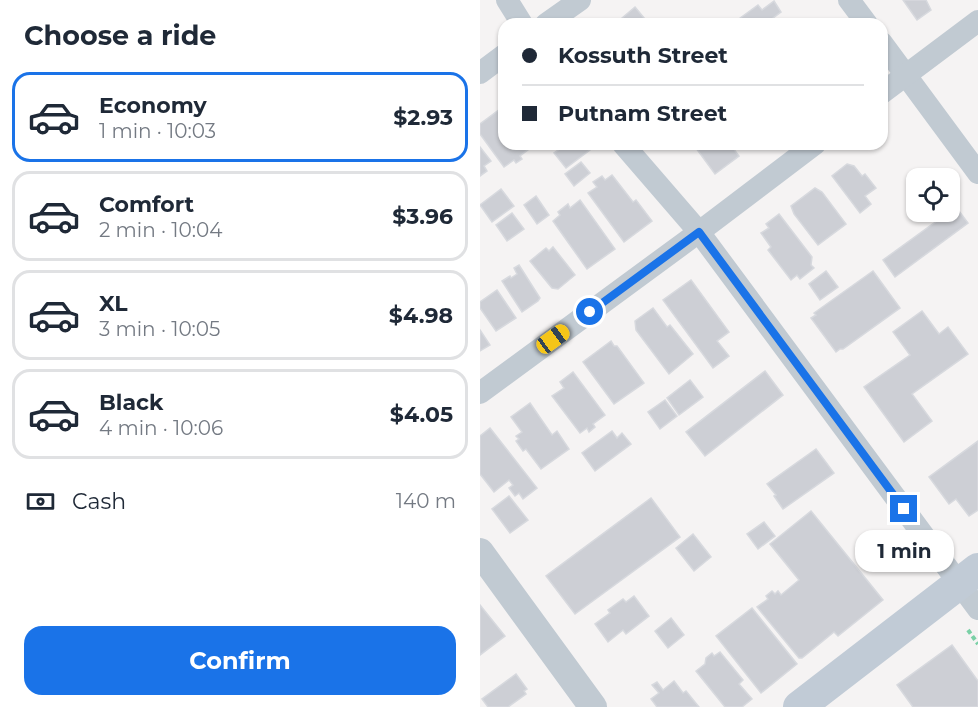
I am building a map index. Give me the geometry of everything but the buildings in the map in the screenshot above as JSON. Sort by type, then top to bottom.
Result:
[{"type":"main road","points":[[799,707],[969,576]]},
{"type":"street","points":[[507,0],[518,18]]},
{"type":"street","points":[[554,18],[580,0]]},
{"type":"street","points":[[849,0],[862,18]]},
{"type":"street","points":[[888,88],[978,21]]},
{"type":"street","points":[[888,51],[978,173]]},
{"type":"street","points":[[480,73],[498,60]]},
{"type":"street","points":[[628,150],[699,232],[969,576],[978,609]]},
{"type":"street","points":[[480,393],[807,150]]},
{"type":"street","points":[[480,552],[593,707]]},
{"type":"route","points":[[590,312],[699,232],[904,509]]}]
